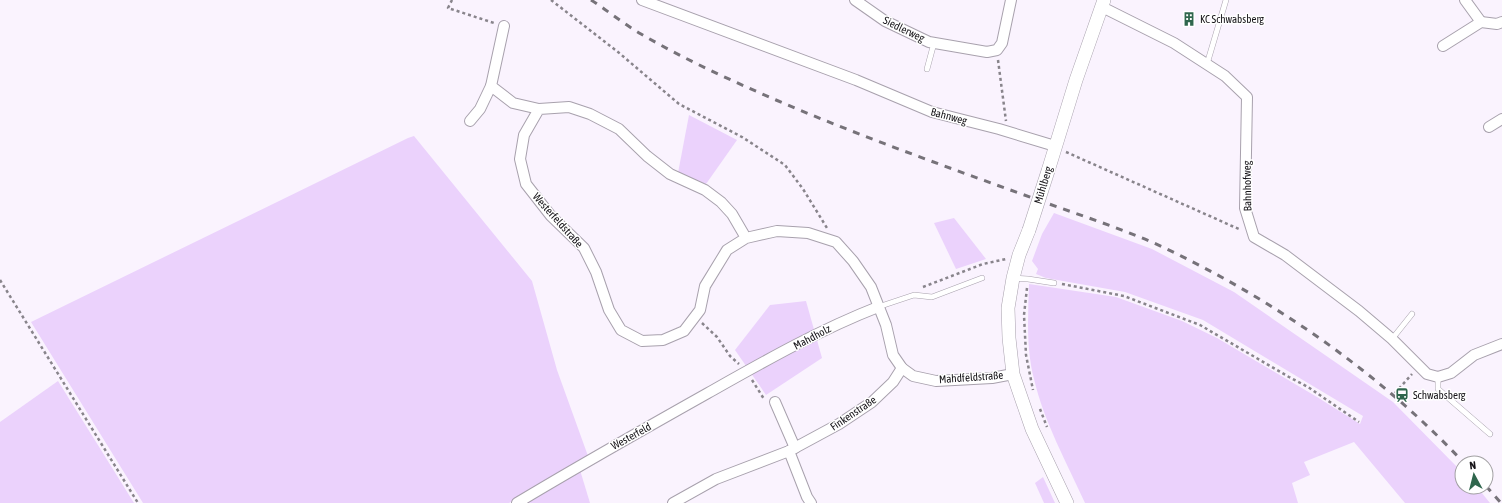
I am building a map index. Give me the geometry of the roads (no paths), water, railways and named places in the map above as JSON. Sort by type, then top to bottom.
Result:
[{"type":"street","name":"Bahnweg","points":[[642,0],[856,80],[932,112],[1007,131],[1055,146]]},
{"type":"street","name":"Siedlerweg","points":[[855,0],[885,21],[929,42],[987,52],[999,46],[1011,0]]},
{"type":"street","points":[[1465,0],[1482,22]]},
{"type":"street","name":"Bahnhofweg","points":[[1103,3],[1174,43],[1225,76],[1247,97],[1245,208],[1254,237],[1285,255],[1359,311],[1392,339]]},
{"type":"street","name":"Mühlberg","points":[[1067,503],[1032,428],[1013,374],[1009,338],[1008,308],[1018,256],[1029,230],[1076,80],[1103,3]]},
{"type":"street","points":[[1443,46],[1482,22],[1497,24],[1502,22]]},
{"type":"street","points":[[470,121],[480,109],[491,86],[504,26]]},
{"type":"street","points":[[491,86],[513,104],[539,109],[569,107],[590,114],[619,129],[647,156],[670,174],[705,190],[721,202],[732,214],[746,238]]},
{"type":"street","name":"Westerfeldstraße","points":[[539,109],[524,135],[520,159],[526,184],[551,216],[584,248],[596,272],[609,310],[621,330],[642,341],[663,340],[684,330],[700,310],[705,286],[727,250],[746,238],[777,231],[808,233],[836,242],[853,261],[871,287],[878,307]]},
{"type":"street","points":[[1489,127],[1502,119]]},
{"type":"street","points":[[878,307],[886,325],[893,355],[902,368]]},
{"type":"street","name":"Mahdholz","points":[[747,371],[845,319],[878,307]]},
{"type":"street","points":[[1392,339],[1427,374],[1438,377],[1451,372],[1474,355],[1502,344]]},
{"type":"street","name":"Mahdfeldstraße","points":[[902,368],[913,376],[936,381],[992,378],[1013,374]]},
{"type":"street","name":"Finkenstraße","points":[[680,501],[716,478],[792,450],[839,424],[872,402],[893,382],[902,368]]},
{"type":"street","name":"Westerfeld","points":[[517,503],[596,456],[747,371]]},
{"type":"street","points":[[775,402],[807,497],[811,503]]},
{"type":"lane","points":[[1206,64],[1226,0]]},
{"type":"lane","points":[[927,69],[934,43]]},
{"type":"lane","points":[[878,307],[914,295],[932,297],[982,278]]},
{"type":"lane","points":[[1013,278],[1054,283]]},
{"type":"lane","points":[[1392,339],[1412,314]]},
{"type":"lane","points":[[1438,377],[1438,389],[1490,434]]},
{"type":"railway","points":[[591,0],[635,30],[674,52],[707,69],[808,114],[939,164],[1137,236],[1214,273],[1282,313],[1315,335],[1378,382],[1408,408],[1456,455]]},
{"type":"railway","points":[[1494,495],[1501,503]]},
{"type":"place","name":"KC Schwabsberg","points":[[1189,19]]},
{"type":"place","name":"Schwabsberg","points":[[1402,395]]}]
